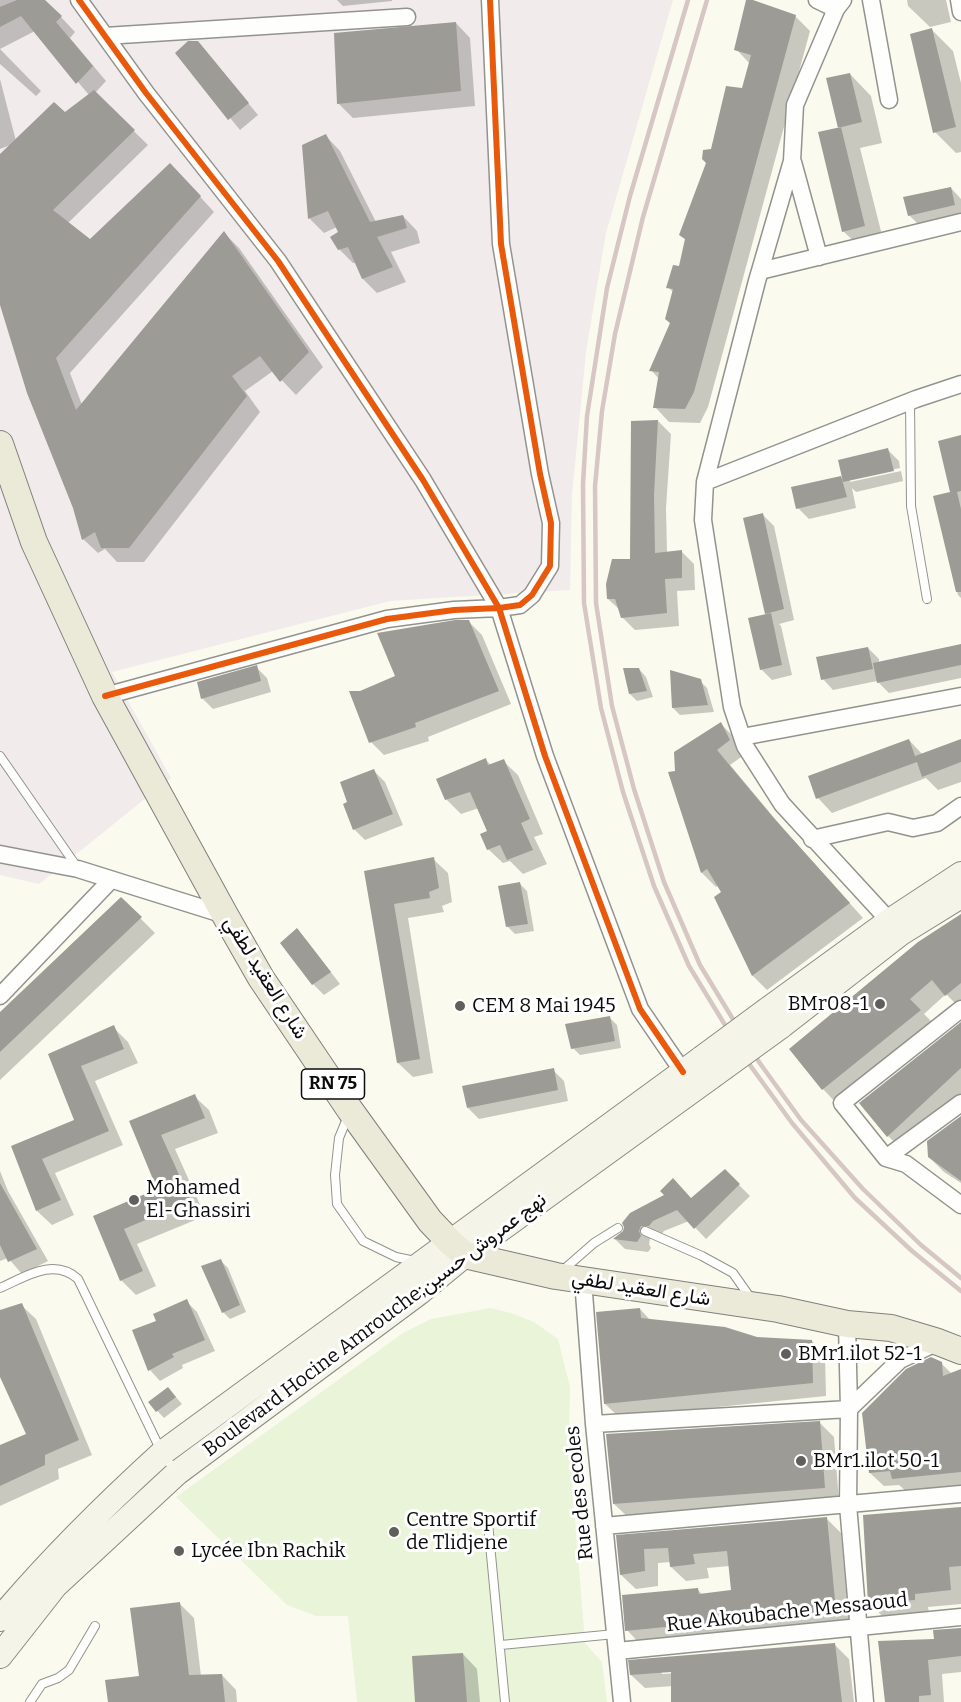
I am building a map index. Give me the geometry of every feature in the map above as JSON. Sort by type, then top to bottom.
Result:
[{"type":"main road","name":"شارع العقيد لطفي","points":[[0,444],[34,542],[105,696],[225,915],[261,978],[350,1110],[430,1221],[458,1249],[556,1276],[778,1309],[846,1324],[891,1328],[949,1346]]},
{"type":"main road","points":[[895,928],[961,874]]},
{"type":"main road","points":[[895,928],[961,896]]},
{"type":"main road","name":"Boulevard Hocine Amrouche;نهج عمروش حسين","points":[[0,1656],[55,1586],[177,1473],[420,1292],[458,1249],[699,1069],[773,1018],[895,928]]},
{"type":"main road","name":"Boulevard Hocine Amrouche;نهج عمروش حسين","points":[[0,1619],[104,1506],[162,1454],[423,1263],[458,1249]]},
{"type":"street","points":[[79,0],[146,93],[278,261],[423,480],[499,608],[545,756],[640,1009],[699,1069]]},
{"type":"street","points":[[105,696],[387,619],[454,609],[520,605],[532,595],[550,566],[551,523],[540,474],[501,244],[490,0]]},
{"type":"street","points":[[817,0],[839,5],[795,105],[792,162],[760,271],[705,482],[705,532],[732,707],[745,746],[782,804],[895,928]]},
{"type":"street","points":[[871,0],[889,100]]},
{"type":"street","points":[[959,0],[961,12]]},
{"type":"street","points":[[105,36],[407,17]]},
{"type":"street","points":[[792,162],[819,257]]},
{"type":"street","points":[[760,271],[961,222]]},
{"type":"street","points":[[705,482],[910,401],[961,384]]},
{"type":"street","points":[[742,737],[961,696]]},
{"type":"street","points":[[812,839],[888,822],[913,828],[937,823],[961,806]]},
{"type":"street","points":[[0,854],[78,869],[225,915]]},
{"type":"street","points":[[0,996],[111,880]]},
{"type":"street","points":[[961,1009],[842,1102],[886,1158],[906,1164],[961,1205]]},
{"type":"street","points":[[886,1158],[961,1103]]},
{"type":"street","name":"Rue des ecoles","points":[[583,1280],[594,1424],[622,1702]]},
{"type":"street","points":[[846,1324],[849,1409],[848,1505],[865,1702]]},
{"type":"street","points":[[594,1424],[849,1409],[900,1360],[949,1346]]},
{"type":"street","points":[[604,1526],[961,1494]]},
{"type":"street","name":"Rue Akoubache Messaoud","points":[[616,1643],[858,1627],[961,1617]]},
{"type":"lane","points":[[910,401],[911,506],[927,599]]},
{"type":"lane","points":[[0,756],[78,869]]},
{"type":"lane","points":[[350,1110],[339,1138],[334,1175],[337,1204],[363,1240],[396,1257],[423,1263]]},
{"type":"lane","points":[[556,1276],[594,1243],[618,1228]]},
{"type":"lane","points":[[645,1231],[733,1273],[757,1307]]},
{"type":"lane","points":[[0,1288],[46,1269],[64,1269],[78,1279],[162,1454],[177,1473]]},
{"type":"lane","points":[[488,1522],[505,1702]]},
{"type":"lane","points":[[30,1702],[42,1684],[69,1670],[95,1626]]},
{"type":"lane","points":[[501,1644],[616,1643]]},
{"type":"shaded area","points":[[0,0],[673,0],[606,233],[586,352],[572,495],[570,590],[390,601],[112,672],[171,778],[39,884],[0,875]]},
{"type":"green space","name":"Centre Sportif de Tlidjene","points":[[490,1308],[534,1322],[558,1339],[570,1387],[569,1442],[585,1643],[602,1662],[607,1702],[357,1702],[348,1616],[316,1616],[287,1605],[176,1497],[403,1333],[431,1319]]},
{"type":"building","points":[[17,0],[45,0],[62,16],[56,22],[93,66],[76,84],[21,16],[0,27],[0,7]]},
{"type":"building","points":[[746,0],[753,0],[796,15],[694,392],[685,409],[653,408],[659,372],[649,371],[670,323],[665,319],[673,289],[666,288],[673,265],[679,266],[685,239],[679,235],[706,163],[702,159],[703,150],[711,149],[726,86],[742,88],[751,55],[734,50]]},
{"type":"building","points":[[456,22],[461,91],[337,104],[334,33]]},
{"type":"building","points":[[932,28],[956,127],[933,133],[910,34]]},
{"type":"building","points":[[188,41],[198,41],[249,103],[228,120],[175,53]]},
{"type":"building","points":[[850,73],[862,122],[838,128],[826,78]]},
{"type":"building","points":[[94,90],[135,130],[53,210],[90,239],[170,163],[201,196],[56,358],[76,410],[224,231],[309,352],[280,382],[260,356],[232,376],[247,396],[129,548],[101,548],[95,532],[82,540],[73,508],[27,393],[0,305],[0,154],[54,102],[65,112]]},
{"type":"building","points":[[841,127],[865,226],[842,232],[818,132]]},
{"type":"building","points":[[326,134],[370,222],[403,215],[407,228],[377,237],[393,267],[362,279],[348,247],[338,250],[330,237],[338,232],[328,211],[308,219],[302,145]]},
{"type":"building","points":[[951,187],[955,205],[908,216],[903,197]]},
{"type":"building","points":[[658,420],[654,495],[655,553],[682,550],[682,578],[665,579],[667,613],[621,618],[615,599],[607,599],[606,584],[612,559],[630,559],[631,421]]},
{"type":"building","points":[[961,435],[961,491],[957,492],[961,509],[961,592],[956,592],[933,496],[950,492],[938,441]]},
{"type":"building","points":[[888,448],[894,471],[843,482],[838,460]]},
{"type":"building","points":[[841,476],[847,497],[796,509],[791,487]]},
{"type":"building","points":[[763,513],[784,609],[765,614],[743,518]]},
{"type":"building","points":[[771,613],[782,665],[760,670],[748,618]]},
{"type":"building","points":[[455,620],[469,620],[499,691],[415,723],[416,727],[369,743],[349,691],[360,691],[395,676],[377,633]]},
{"type":"building","points":[[961,644],[961,665],[877,683],[873,663]]},
{"type":"building","points":[[868,647],[873,669],[821,680],[816,657]]},
{"type":"building","points":[[257,665],[261,681],[201,699],[197,682]]},
{"type":"building","points":[[623,668],[639,668],[647,691],[629,694]]},
{"type":"building","points":[[670,670],[701,679],[708,705],[672,708]]},
{"type":"building","points":[[721,722],[730,740],[717,750],[850,903],[752,976],[714,897],[721,892],[707,869],[701,873],[668,772],[675,771],[674,752]]},
{"type":"building","points":[[909,739],[915,756],[961,739],[961,762],[922,777],[917,762],[816,799],[808,776]]},
{"type":"building","points":[[486,758],[488,765],[504,759],[530,819],[521,823],[533,850],[507,860],[500,845],[487,850],[480,834],[487,831],[470,792],[445,800],[436,779]]},
{"type":"building","points":[[374,769],[393,814],[353,830],[343,804],[347,802],[340,782]]},
{"type":"building","points":[[434,857],[439,888],[429,892],[430,898],[394,904],[420,1059],[397,1063],[364,871]]},
{"type":"building","points":[[520,882],[528,924],[506,927],[498,886]]},
{"type":"building","points":[[121,897],[142,917],[0,1052],[0,1012]]},
{"type":"building","name":"BMr08-1","points":[[961,914],[961,983],[945,996],[932,980],[910,999],[921,1010],[822,1090],[789,1049],[918,942]]},
{"type":"building","points":[[297,928],[331,972],[312,985],[280,943]]},
{"type":"building","points":[[610,1016],[615,1041],[571,1049],[565,1024]]},
{"type":"building","points":[[961,1022],[961,1068],[887,1137],[859,1103]]},
{"type":"building","points":[[114,1025],[124,1049],[81,1066],[109,1131],[42,1159],[61,1200],[36,1211],[11,1146],[74,1120],[48,1054]]},
{"type":"building","points":[[554,1068],[558,1090],[467,1108],[462,1086]]},
{"type":"building","points":[[195,1094],[205,1118],[161,1135],[191,1201],[124,1229],[143,1271],[120,1281],[93,1216],[157,1189],[129,1121]]},
{"type":"building","points":[[961,1116],[961,1181],[928,1157],[927,1141]]},
{"type":"building","points":[[725,1169],[740,1184],[694,1229],[677,1210],[653,1221],[649,1226],[641,1226],[639,1231],[641,1236],[637,1242],[613,1239],[623,1231],[622,1223],[630,1213],[664,1195],[660,1191],[673,1178],[691,1198]]},
{"type":"building","points":[[0,1183],[37,1249],[8,1262],[0,1245]]},
{"type":"building","points":[[221,1259],[240,1305],[222,1313],[201,1266]]},
{"type":"building","points":[[187,1299],[205,1340],[172,1354],[174,1357],[148,1371],[132,1330],[156,1321],[153,1314]]},
{"type":"building","points":[[22,1303],[79,1440],[45,1455],[45,1465],[0,1486],[0,1445],[26,1434],[0,1377],[0,1310]]},
{"type":"building","name":"BMr1.ilot 52-1","points":[[640,1308],[641,1318],[725,1327],[757,1337],[812,1340],[813,1383],[604,1404],[596,1312]]},
{"type":"building","points":[[931,1357],[942,1362],[943,1376],[961,1369],[961,1472],[892,1479],[890,1471],[869,1473],[862,1413],[906,1369]]},
{"type":"building","points":[[168,1387],[176,1397],[156,1412],[148,1402]]},
{"type":"building","name":"BMr1.ilot 50-1","points":[[820,1421],[825,1488],[613,1504],[606,1434]]},
{"type":"building","points":[[961,1507],[961,1566],[949,1567],[951,1590],[915,1594],[915,1600],[868,1604],[863,1515]]},
{"type":"building","points":[[827,1517],[836,1610],[625,1631],[622,1595],[698,1588],[699,1594],[731,1590],[727,1551],[693,1554],[695,1564],[670,1567],[668,1548],[644,1549],[645,1571],[620,1575],[616,1535]]},
{"type":"building","points":[[180,1602],[189,1675],[222,1674],[225,1702],[108,1702],[105,1680],[139,1676],[130,1608]]},
{"type":"building","points":[[961,1628],[961,1656],[928,1660],[931,1695],[919,1696],[919,1702],[885,1702],[878,1641],[934,1639],[933,1630]]},
{"type":"building","points":[[835,1643],[842,1702],[671,1702],[671,1672],[630,1675],[628,1660]]},
{"type":"building","points":[[463,1653],[467,1702],[415,1702],[412,1656]]},
{"type":"railway","points":[[688,0],[630,196],[607,288],[587,416],[583,484],[584,603],[601,708],[623,792],[654,886],[689,966],[747,1061],[792,1123],[855,1198],[912,1251],[961,1291]]},
{"type":"railway","points":[[707,0],[643,217],[615,334],[602,411],[595,486],[596,603],[612,706],[634,789],[664,882],[700,965],[759,1062],[801,1120],[863,1189],[921,1245],[961,1278]]},
{"type":"cycle path","points":[[79,0],[146,93],[278,261],[423,480],[499,608],[545,756],[640,1009],[683,1072]]},
{"type":"cycle path","points":[[105,696],[387,619],[454,610],[520,605],[532,595],[550,566],[551,523],[540,474],[501,244],[490,0]]},
{"type":"place","name":"BMr08-1","points":[[880,1004]]},
{"type":"place","name":"CEM 8 Mai 1945","points":[[460,1006]]},
{"type":"place","name":"Mohamed El-Ghassiri","points":[[134,1200]]},
{"type":"place","name":"BMr1.ilot 52-1","points":[[786,1354]]},
{"type":"place","name":"BMr1.ilot 50-1","points":[[801,1461]]},
{"type":"place","name":"Centre Sportif de Tlidjene","points":[[394,1532]]},
{"type":"place","name":"Lycée Ibn Rachik","points":[[179,1551]]}]
